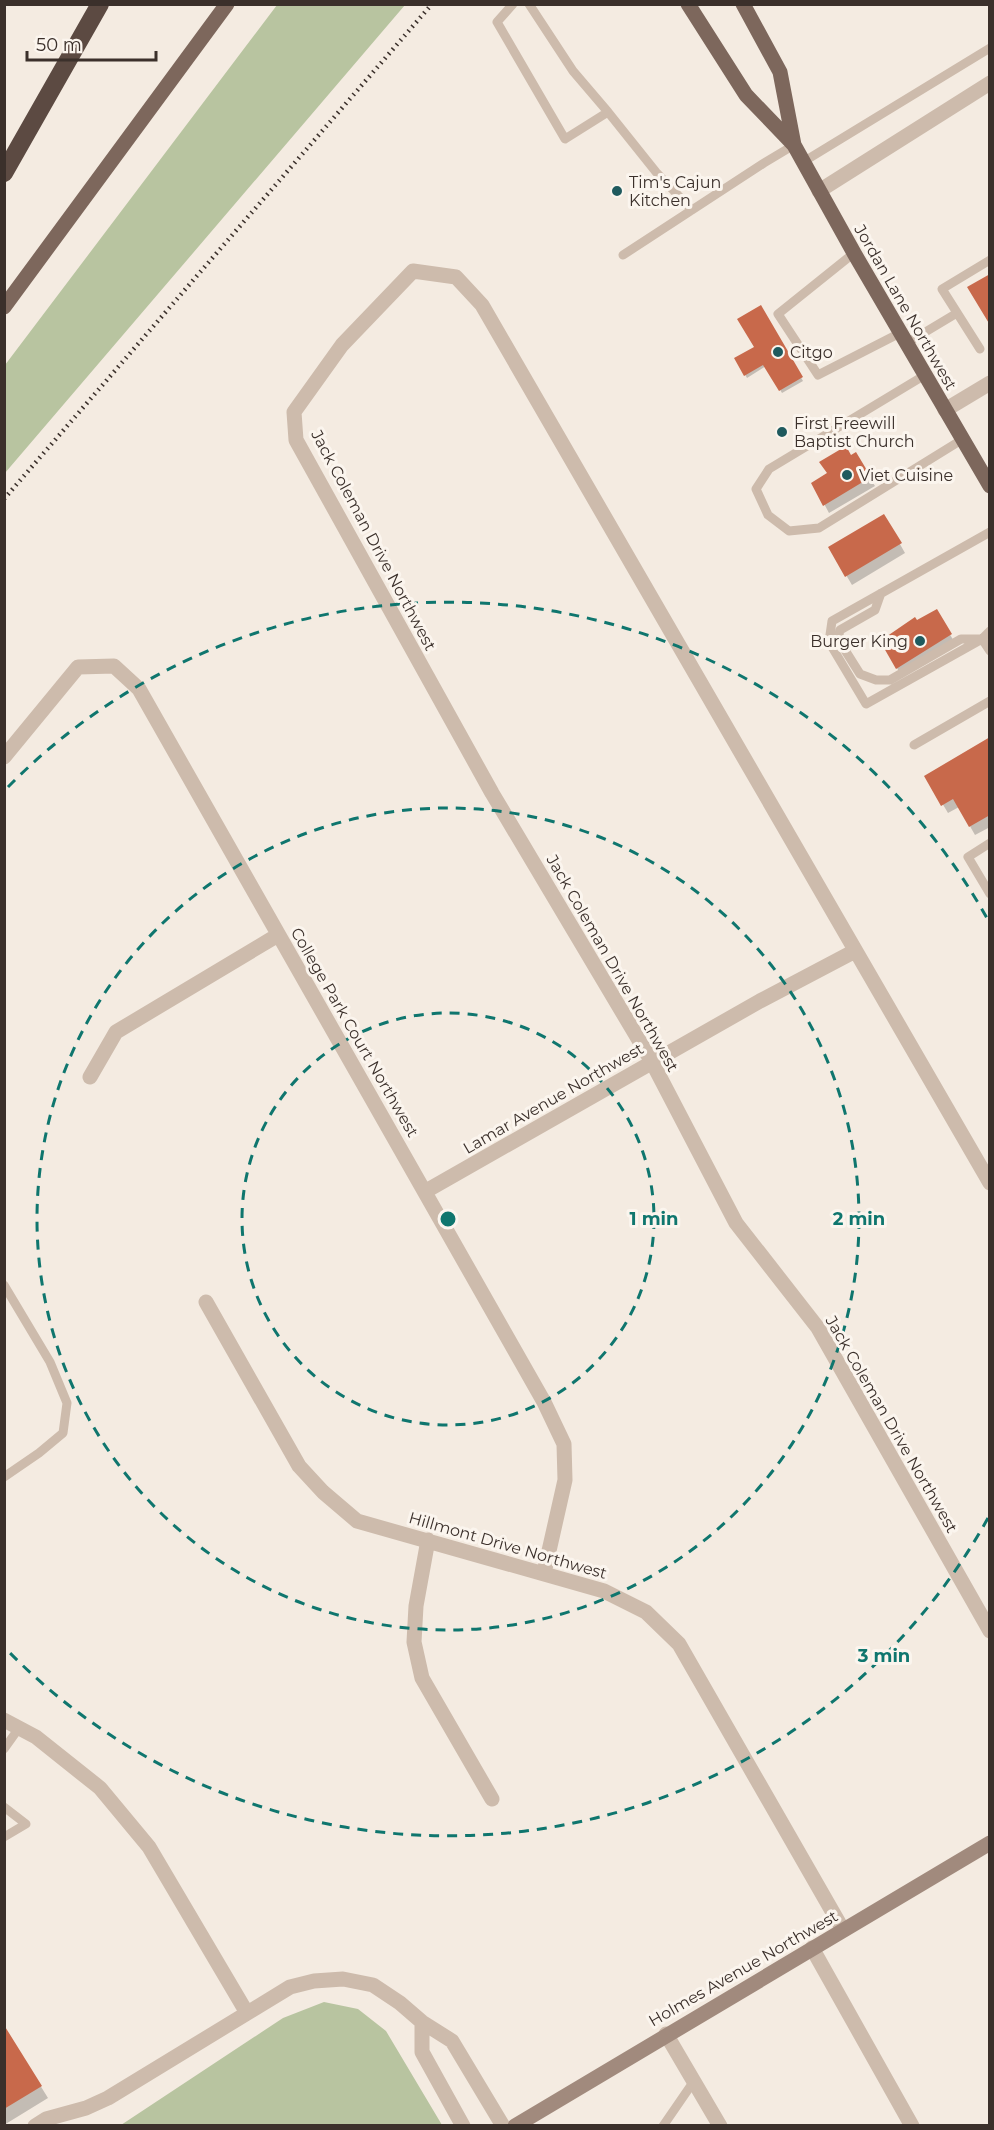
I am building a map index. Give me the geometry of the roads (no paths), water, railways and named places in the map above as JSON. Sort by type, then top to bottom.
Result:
[{"type":"highway","points":[[4,173],[100,4]]},
{"type":"main road","points":[[4,307],[227,4]]},
{"type":"main road","name":"Jordan Lane Northwest","points":[[688,4],[746,95],[794,146]]},
{"type":"main road","name":"Jordan Lane Northwest","points":[[743,4],[780,72],[794,146],[802,162],[945,410],[987,477]]},
{"type":"main road","name":"Holmes Avenue Northwest","points":[[515,2126],[990,1843]]},
{"type":"street","points":[[819,191],[990,83]]},
{"type":"street","name":"Jack Coleman Drive Northwest","points":[[990,1183],[482,305],[456,277],[413,271],[342,345],[294,412],[296,440],[492,793],[652,1062],[736,1223],[818,1328],[990,1631]]},
{"type":"street","points":[[945,410],[990,383]]},
{"type":"street","name":"College Park Court Northwest","points":[[4,758],[78,667],[114,666],[139,689],[426,1191],[544,1401],[564,1444],[565,1480],[544,1573]]},
{"type":"street","points":[[90,1077],[116,1032],[279,935]]},
{"type":"street","name":"Lamar Avenue Northwest","points":[[426,1191],[760,1001],[855,951]]},
{"type":"street","name":"Hillmont Drive Northwest","points":[[206,1302],[299,1466],[323,1492],[357,1521],[604,1591],[646,1612],[679,1644],[843,1930]]},
{"type":"street","points":[[428,1540],[416,1606],[414,1642],[422,1678],[492,1800]]},
{"type":"street","points":[[4,1720],[36,1737],[100,1788],[149,1847],[247,2013]]},
{"type":"street","points":[[812,1948],[912,2126]]},
{"type":"street","points":[[35,2126],[46,2119],[86,2108],[108,2098],[290,1987],[314,1981],[343,1979],[373,1985],[400,2003],[422,2022],[452,2041],[503,2126]]},
{"type":"street","points":[[422,2022],[422,2052],[463,2126]]},
{"type":"street","points":[[666,2034],[720,2126]]},
{"type":"lane","points":[[513,4],[497,22],[565,139],[608,112]]},
{"type":"lane","points":[[529,4],[573,71],[656,172],[692,210]]},
{"type":"lane","points":[[802,162],[990,48]]},
{"type":"lane","points":[[623,255],[794,146]]},
{"type":"lane","points":[[854,253],[778,314],[818,375],[957,313]]},
{"type":"lane","points":[[980,349],[942,289],[990,260]]},
{"type":"lane","points":[[925,375],[769,470],[756,489],[768,515],[789,531],[819,528],[963,439]]},
{"type":"lane","points":[[990,532],[832,621],[829,642],[866,704],[982,639],[990,631]]},
{"type":"lane","points":[[881,593],[875,610],[840,630],[838,639],[860,674],[876,680],[890,680],[961,639],[982,639]]},
{"type":"lane","points":[[982,639],[990,651]]},
{"type":"lane","points":[[914,745],[990,701]]},
{"type":"lane","points":[[990,843],[968,857],[990,894]]},
{"type":"lane","points":[[4,1285],[50,1362],[67,1403],[63,1433],[4,1477]]},
{"type":"lane","points":[[4,1749],[19,1728]]},
{"type":"lane","points":[[4,1807],[26,1824],[4,1837]]},
{"type":"lane","points":[[663,2126],[694,2081]]},
{"type":"railway","points":[[4,499],[432,4]]},
{"type":"place","name":"Tim's Cajun Kitchen","points":[[617,191]]},
{"type":"place","name":"Citgo","points":[[778,352]]},
{"type":"place","name":"First Freewill Baptist Church","points":[[782,432]]},
{"type":"place","name":"Viet Cuisine","points":[[847,475]]},
{"type":"place","name":"Burger King","points":[[920,641]]}]
